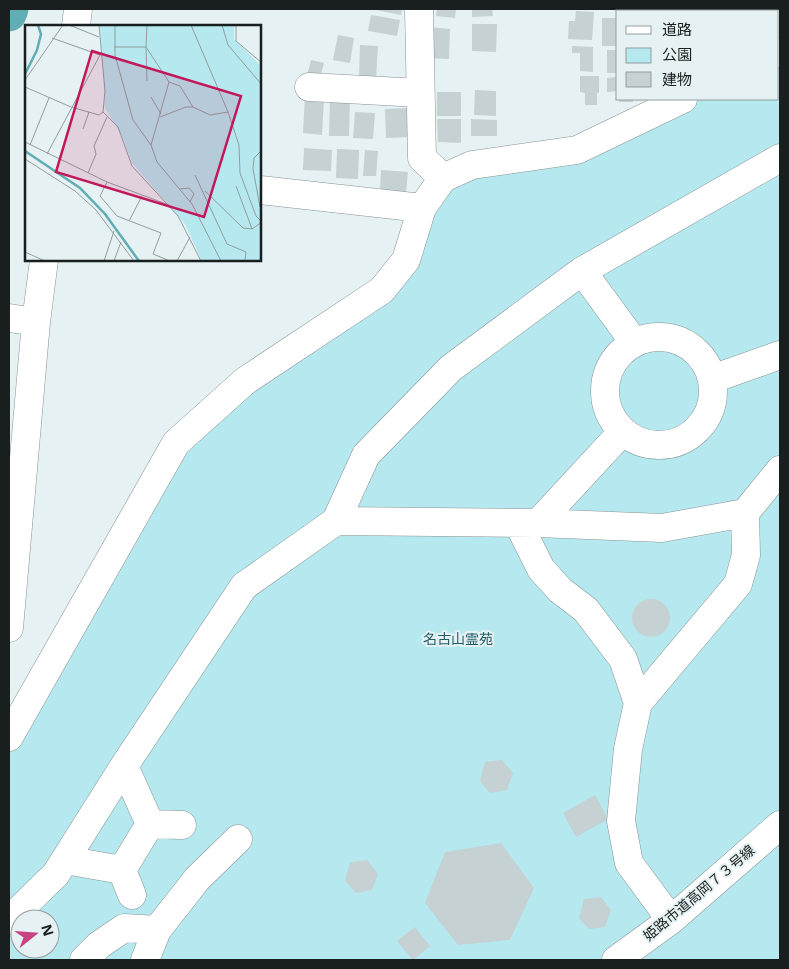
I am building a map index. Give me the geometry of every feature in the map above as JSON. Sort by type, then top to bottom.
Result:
[{"type":"street","points":[[76,25],[78,9]]},
{"type":"street","points":[[419,9],[422,158],[442,178]]},
{"type":"street","points":[[309,87],[420,93]]},
{"type":"street","points":[[9,737],[176,443],[245,381],[382,290],[406,260],[422,208],[442,178],[472,165],[577,150],[681,100]]},
{"type":"street","points":[[9,920],[56,874],[124,766],[244,586],[336,521],[366,455],[451,368],[582,272],[780,158]]},
{"type":"street","points":[[261,190],[422,208]]},
{"type":"street","points":[[9,628],[12,559],[44,261]]},
{"type":"street","points":[[582,272],[634,342]]},
{"type":"street","points":[[9,318],[36,322]]},
{"type":"street","points":[[666,336],[682,341],[696,350],[706,363],[712,379],[713,396],[709,412],[700,427],[686,438],[670,444],[653,445],[637,440],[623,431],[612,418],[606,401],[605,384],[610,367],[620,353],[634,342],[649,337],[666,336]]},
{"type":"street","points":[[712,379],[780,355]]},
{"type":"street","points":[[528,523],[623,431]]},
{"type":"street","points":[[671,920],[629,863],[621,821],[628,749],[638,703],[738,584],[746,555],[745,513],[780,470]]},
{"type":"street","points":[[336,521],[528,523],[662,528],[745,513]]},
{"type":"street","points":[[528,523],[541,569],[560,590],[586,610],[623,659],[638,703]]},
{"type":"street","points":[[124,766],[150,824]]},
{"type":"street","points":[[150,824],[182,825]]},
{"type":"street","points":[[122,870],[150,824]]},
{"type":"street","name":"姫路市道高岡７３号線","points":[[616,960],[671,920],[780,825]]},
{"type":"street","points":[[145,960],[157,930],[197,878],[238,839]]},
{"type":"street","points":[[65,860],[122,870]]},
{"type":"street","points":[[122,870],[132,895]]},
{"type":"street","points":[[84,960],[99,945],[124,928],[157,930]]},
{"type":"green space","name":"名古山霊苑","points":[[780,63],[780,960],[9,960],[9,753],[135,524],[196,441],[236,401],[326,339],[429,220],[449,192],[470,179],[595,150],[696,100],[779,100]]},
{"type":"building","points":[[371,9],[402,9],[401,15]]},
{"type":"building","points":[[437,9],[456,9],[455,18],[436,16]]},
{"type":"building","points":[[472,9],[492,9],[493,16],[472,17]]},
{"type":"building","points":[[737,9],[777,9],[777,10]]},
{"type":"building","points":[[576,11],[594,12],[592,40],[568,39],[569,21],[575,21]]},
{"type":"building","points":[[371,15],[400,20],[397,36],[368,31]]},
{"type":"building","points":[[602,18],[616,18],[616,46],[602,46]]},
{"type":"building","points":[[472,24],[497,24],[496,52],[472,51]]},
{"type":"building","points":[[428,27],[450,29],[449,59],[426,58]]},
{"type":"building","points":[[338,35],[354,38],[350,63],[333,60]]},
{"type":"building","points":[[360,45],[378,46],[376,79],[359,78]]},
{"type":"building","points":[[572,46],[593,47],[593,72],[580,71],[580,53],[572,53]]},
{"type":"building","points":[[607,50],[616,50],[616,73],[607,73]]},
{"type":"building","points":[[311,60],[324,63],[320,79],[307,76]]},
{"type":"building","points":[[580,76],[599,76],[597,105],[585,105],[585,93],[580,92]]},
{"type":"building","points":[[616,77],[616,91],[607,92],[607,78]]},
{"type":"building","points":[[475,90],[496,91],[496,116],[474,115]]},
{"type":"building","points":[[437,92],[461,92],[461,116],[437,116]]},
{"type":"building","points":[[305,96],[324,98],[322,135],[303,133]]},
{"type":"building","points":[[330,98],[350,99],[349,136],[329,136]]},
{"type":"building","points":[[619,100],[633,100],[633,102],[619,102]]},
{"type":"building","points":[[409,108],[410,137],[386,138],[385,109]]},
{"type":"building","points":[[355,112],[375,113],[373,139],[353,138]]},
{"type":"building","points":[[437,119],[461,119],[461,143],[438,142]]},
{"type":"building","points":[[471,119],[497,120],[497,136],[471,136]]},
{"type":"building","points":[[304,148],[332,150],[331,171],[303,170]]},
{"type":"building","points":[[337,149],[359,150],[358,179],[336,178]]},
{"type":"building","points":[[365,150],[378,151],[376,176],[363,176]]},
{"type":"building","points":[[381,170],[408,172],[406,193],[380,192]]},
{"type":"building","points":[[651,599],[665,604],[670,618],[665,632],[651,637],[637,632],[632,618],[637,604]]},
{"type":"building","points":[[502,760],[513,773],[507,790],[490,793],[480,781],[485,762]]},
{"type":"building","points":[[595,795],[608,819],[576,837],[563,813]]},
{"type":"building","points":[[501,843],[534,888],[510,940],[458,945],[425,903],[445,852]]},
{"type":"building","points":[[367,860],[378,874],[372,890],[356,893],[345,881],[350,862]]},
{"type":"building","points":[[601,897],[611,910],[605,927],[589,929],[579,918],[584,899]]},
{"type":"building","points":[[415,927],[430,946],[413,960],[397,941]]},
{"type":"waterway","points":[[9,14],[11,9]]}]
